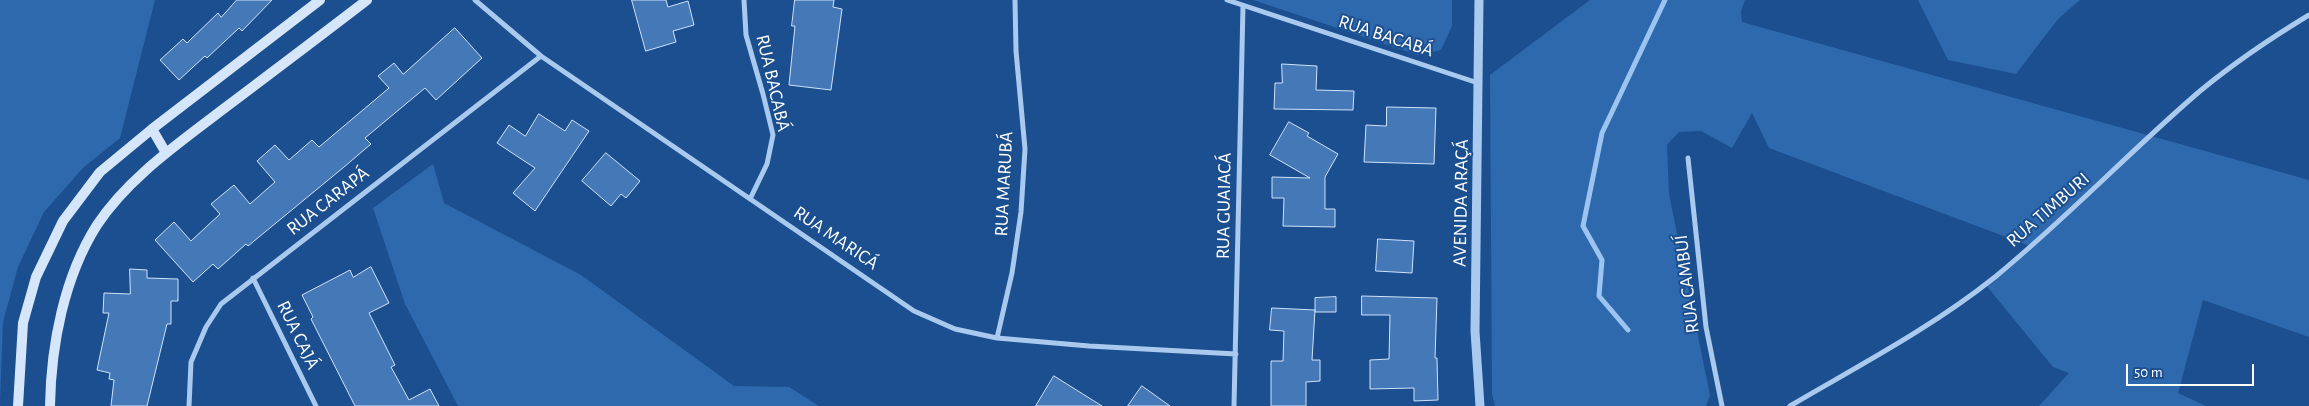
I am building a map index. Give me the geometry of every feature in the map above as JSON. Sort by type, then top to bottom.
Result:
[{"type":"main road","points":[[18,406],[23,323],[36,276],[63,221],[100,172],[152,128],[320,0]]},
{"type":"main road","points":[[50,406],[51,376],[59,323],[70,280],[97,225],[124,192],[166,153],[367,0]]},
{"type":"main road","points":[[152,128],[166,153]]},
{"type":"street","name":"RUA MARICÁ","points":[[475,0],[541,56],[914,310],[955,328],[997,338],[1236,354]]},
{"type":"street","name":"RUA BACABÁ","points":[[744,0],[746,34],[773,135],[767,164],[750,199]]},
{"type":"street","name":"RUA MARUBÁ","points":[[997,338],[1012,273],[1022,212],[1025,149],[1016,51],[1015,0]]},
{"type":"street","name":"RUA BACABÁ","points":[[1226,0],[1478,83]]},
{"type":"street","name":"AVENIDA ARAÇÁ","points":[[1480,0],[1475,331],[1480,406]]},
{"type":"street","name":"RUA GUAIACÁ","points":[[1234,406],[1243,6]]},
{"type":"street","name":"RUA TIMBURI","points":[[1790,406],[1928,326],[1993,278],[2062,220],[2201,91],[2276,35],[2309,15]]},
{"type":"street","name":"RUA CARAPÁ","points":[[189,406],[192,362],[206,327],[221,304],[541,56]]},
{"type":"street","name":"RUA CAMBUÍ","points":[[1688,158],[1706,327],[1722,406]]},
{"type":"street","name":"RUA CAJÁ","points":[[253,278],[316,406]]},
{"type":"shaded area","points":[[0,0],[155,0],[120,138],[83,168],[44,212],[18,267],[3,322],[0,400]]},
{"type":"shaded area","points":[[1253,0],[1452,0],[1452,26],[1441,50],[1418,55]]},
{"type":"shaded area","points":[[1590,0],[1745,0],[1741,11],[1742,22],[2309,180],[2309,337],[2203,300],[2178,393],[2206,406],[2039,406],[2069,373],[2053,367],[1985,284],[2030,246],[1769,148],[1752,113],[1732,148],[1701,131],[1679,132],[1667,145],[1669,194],[1710,395],[1706,406],[1495,406],[1492,394],[1490,75]]},
{"type":"shaded area","points":[[1918,0],[2080,0],[2058,19],[2016,74],[1948,60]]},
{"type":"shaded area","points":[[433,164],[444,203],[581,275],[734,386],[789,387],[819,406],[458,406],[405,304],[373,208]]},
{"type":"building","points":[[237,0],[272,0],[242,31],[239,28],[207,58],[205,56],[179,80],[160,60],[183,39],[187,43],[218,13],[221,17]]},
{"type":"building","points":[[632,0],[666,0],[668,7],[688,1],[694,25],[673,31],[676,42],[646,51]]},
{"type":"building","points":[[795,0],[834,0],[833,7],[842,9],[831,90],[789,85],[795,26],[792,26]]},
{"type":"building","points":[[455,28],[482,58],[436,100],[425,88],[365,138],[371,144],[248,246],[246,244],[218,269],[213,264],[193,282],[155,240],[174,222],[191,241],[220,214],[211,204],[234,185],[250,204],[275,182],[257,161],[275,145],[289,160],[312,140],[319,147],[389,88],[378,76],[394,63],[403,74]]},
{"type":"building","points":[[1282,64],[1317,66],[1316,90],[1354,91],[1353,110],[1274,109],[1275,83],[1282,83]]},
{"type":"building","points":[[1387,107],[1436,108],[1434,164],[1364,162],[1366,125],[1386,126]]},
{"type":"building","points":[[539,114],[565,131],[572,120],[589,131],[535,211],[513,193],[535,168],[497,143],[509,125],[525,136]]},
{"type":"building","points":[[1289,122],[1309,133],[1307,136],[1338,154],[1325,177],[1325,209],[1335,209],[1335,227],[1283,226],[1284,198],[1272,198],[1272,177],[1310,178],[1270,155]]},
{"type":"building","points":[[606,153],[640,181],[626,198],[621,194],[611,206],[582,181]]},
{"type":"building","points":[[1378,239],[1414,241],[1412,273],[1376,271]]},
{"type":"building","points":[[371,267],[389,303],[369,313],[395,365],[391,367],[409,400],[430,389],[439,406],[355,406],[311,319],[313,317],[302,295],[350,270],[353,277]]},
{"type":"building","points":[[130,269],[147,270],[147,278],[178,279],[178,301],[171,301],[171,324],[167,324],[147,406],[111,406],[114,380],[109,379],[110,373],[97,370],[109,313],[103,313],[104,293],[130,294]]},
{"type":"building","points":[[1362,296],[1437,298],[1435,358],[1437,358],[1438,400],[1414,401],[1414,388],[1370,389],[1370,360],[1389,359],[1390,315],[1362,315]]},
{"type":"building","points":[[1336,297],[1336,312],[1315,312],[1315,298]]},
{"type":"building","points":[[1272,308],[1315,310],[1312,360],[1320,360],[1320,381],[1306,382],[1306,406],[1271,406],[1271,361],[1283,361],[1284,331],[1270,330]]},
{"type":"building","points":[[1054,376],[1102,406],[1036,406]]},
{"type":"building","points":[[1142,386],[1170,406],[1128,406]]},
{"type":"waterway","points":[[1628,330],[1599,296],[1602,260],[1583,226],[1602,133],[1665,0]]}]
